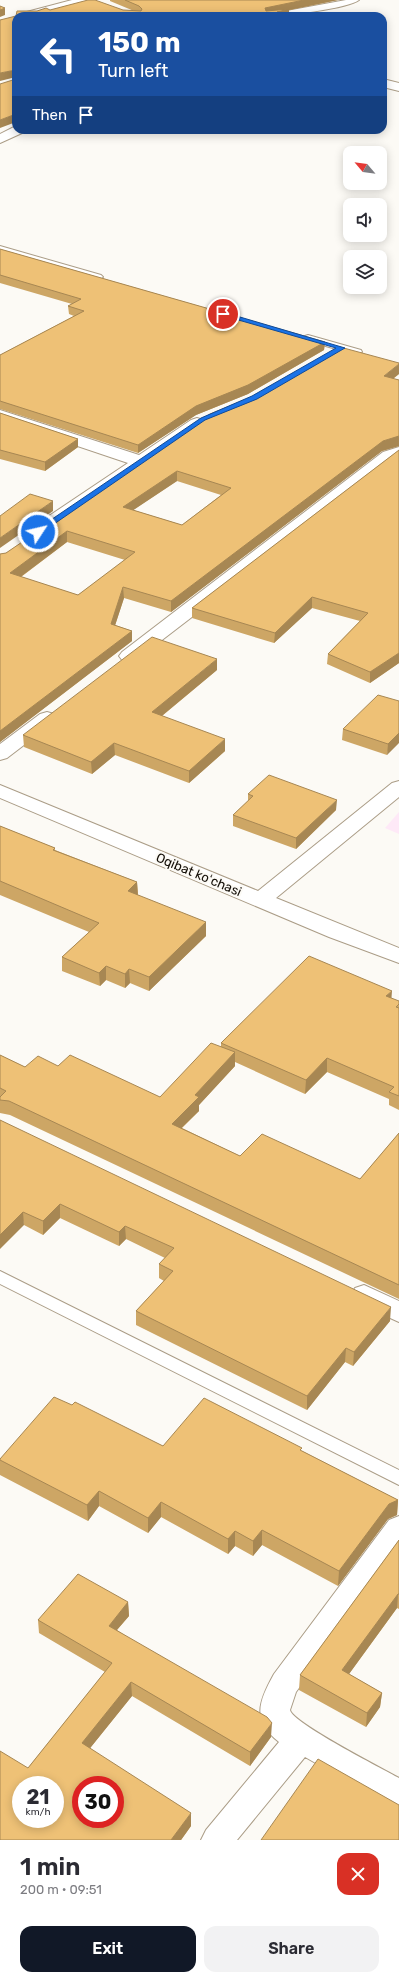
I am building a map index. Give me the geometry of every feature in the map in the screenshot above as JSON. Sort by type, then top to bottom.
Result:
[{"type":"street","points":[[39,12],[86,0]]},
{"type":"street","points":[[387,84],[399,87]]},
{"type":"street","points":[[0,139],[12,133]]},
{"type":"street","points":[[321,359],[341,348]]},
{"type":"street","points":[[0,415],[140,461]]},
{"type":"street","points":[[38,532],[140,461],[203,419],[210,416]]},
{"type":"street","points":[[113,668],[389,456],[399,452]]},
{"type":"street","points":[[0,754],[63,706]]},
{"type":"street","points":[[260,900],[399,786]]},
{"type":"street","name":"Oqibat koʻchasi","points":[[0,791],[260,900],[399,956]]},
{"type":"street","points":[[342,1285],[399,1312]]},
{"type":"street","points":[[399,1528],[285,1683],[275,1700],[275,1712],[278,1723],[301,1740],[399,1794]]},
{"type":"street","points":[[217,1840],[301,1740]]},
{"type":"lane","points":[[298,12],[326,8],[355,0]]},
{"type":"lane","points":[[0,249],[104,279]]},
{"type":"lane","points":[[297,335],[370,356]]},
{"type":"lane","points":[[0,1277],[399,1478]]},
{"type":"shaded area","points":[[399,812],[399,834],[385,828]]},
{"type":"building","points":[[88,0],[95,0],[123,10],[141,11],[142,9],[139,6],[125,0],[304,0],[265,8],[266,11],[289,9],[277,12],[17,12],[37,11],[46,8],[50,10]]},
{"type":"building","points":[[12,17],[12,71],[0,73],[0,20]]},
{"type":"building","points":[[12,80],[12,116],[0,120],[0,84]]},
{"type":"building","points":[[0,249],[325,342],[248,385],[196,406],[138,445],[0,401],[0,355],[84,311],[68,306],[81,299],[0,275]]},
{"type":"building","points":[[340,347],[399,363],[384,376],[399,380],[399,436],[383,441],[171,601],[123,587],[111,624],[132,631],[0,731],[0,554],[6,553],[210,414],[262,393]],"holes":[[[177,471],[231,488],[182,525],[123,507]],[[67,531],[135,552],[78,595],[10,573]]]},
{"type":"building","points":[[0,413],[78,439],[45,462],[0,450]]},
{"type":"building","points":[[399,450],[399,653],[370,672],[328,654],[368,613],[312,597],[275,633],[192,608]]},
{"type":"building","points":[[30,494],[53,501],[0,538],[0,516]]},
{"type":"building","points":[[152,637],[217,659],[152,712],[225,739],[189,771],[114,743],[91,762],[23,735]]},
{"type":"building","points":[[378,695],[399,701],[399,733],[388,744],[343,729]]},
{"type":"building","points":[[269,775],[337,800],[296,838],[233,815],[253,796],[248,794]]},
{"type":"building","points":[[0,826],[55,848],[53,850],[137,882],[128,891],[206,922],[149,977],[129,969],[125,974],[106,966],[99,973],[62,957],[99,923],[0,881]]},
{"type":"building","points":[[309,956],[392,991],[386,996],[399,1001],[399,1004],[396,1007],[399,1008],[399,1096],[389,1092],[394,1087],[327,1058],[306,1080],[221,1043]]},
{"type":"building","points":[[211,1043],[235,1052],[195,1095],[199,1097],[172,1124],[240,1156],[262,1134],[360,1179],[399,1133],[399,1285],[9,1101],[0,1100],[0,1097],[6,1091],[0,1088],[0,1055],[25,1067],[38,1056],[58,1066],[70,1055],[160,1097]]},
{"type":"building","points":[[0,1120],[391,1307],[354,1352],[346,1348],[307,1396],[136,1311],[173,1271],[159,1264],[174,1248],[125,1226],[119,1232],[60,1204],[43,1221],[23,1212],[0,1235]]},
{"type":"building","points":[[54,1397],[72,1405],[75,1402],[163,1446],[204,1398],[302,1448],[300,1450],[398,1500],[389,1504],[339,1571],[262,1530],[253,1541],[235,1531],[228,1539],[161,1502],[148,1518],[99,1491],[87,1505],[0,1460]]},
{"type":"building","points":[[399,1540],[399,1594],[342,1670],[382,1693],[367,1713],[300,1675]]},
{"type":"building","points":[[78,1574],[128,1602],[109,1626],[267,1717],[272,1723],[250,1752],[131,1682],[82,1743],[191,1813],[171,1840],[0,1840],[0,1751],[28,1768],[112,1663],[38,1620]]},
{"type":"building","points":[[318,1759],[399,1805],[399,1840],[261,1840]]},
{"type":"route","points":[[38,532],[203,419],[255,398],[341,348],[223,314]]}]
